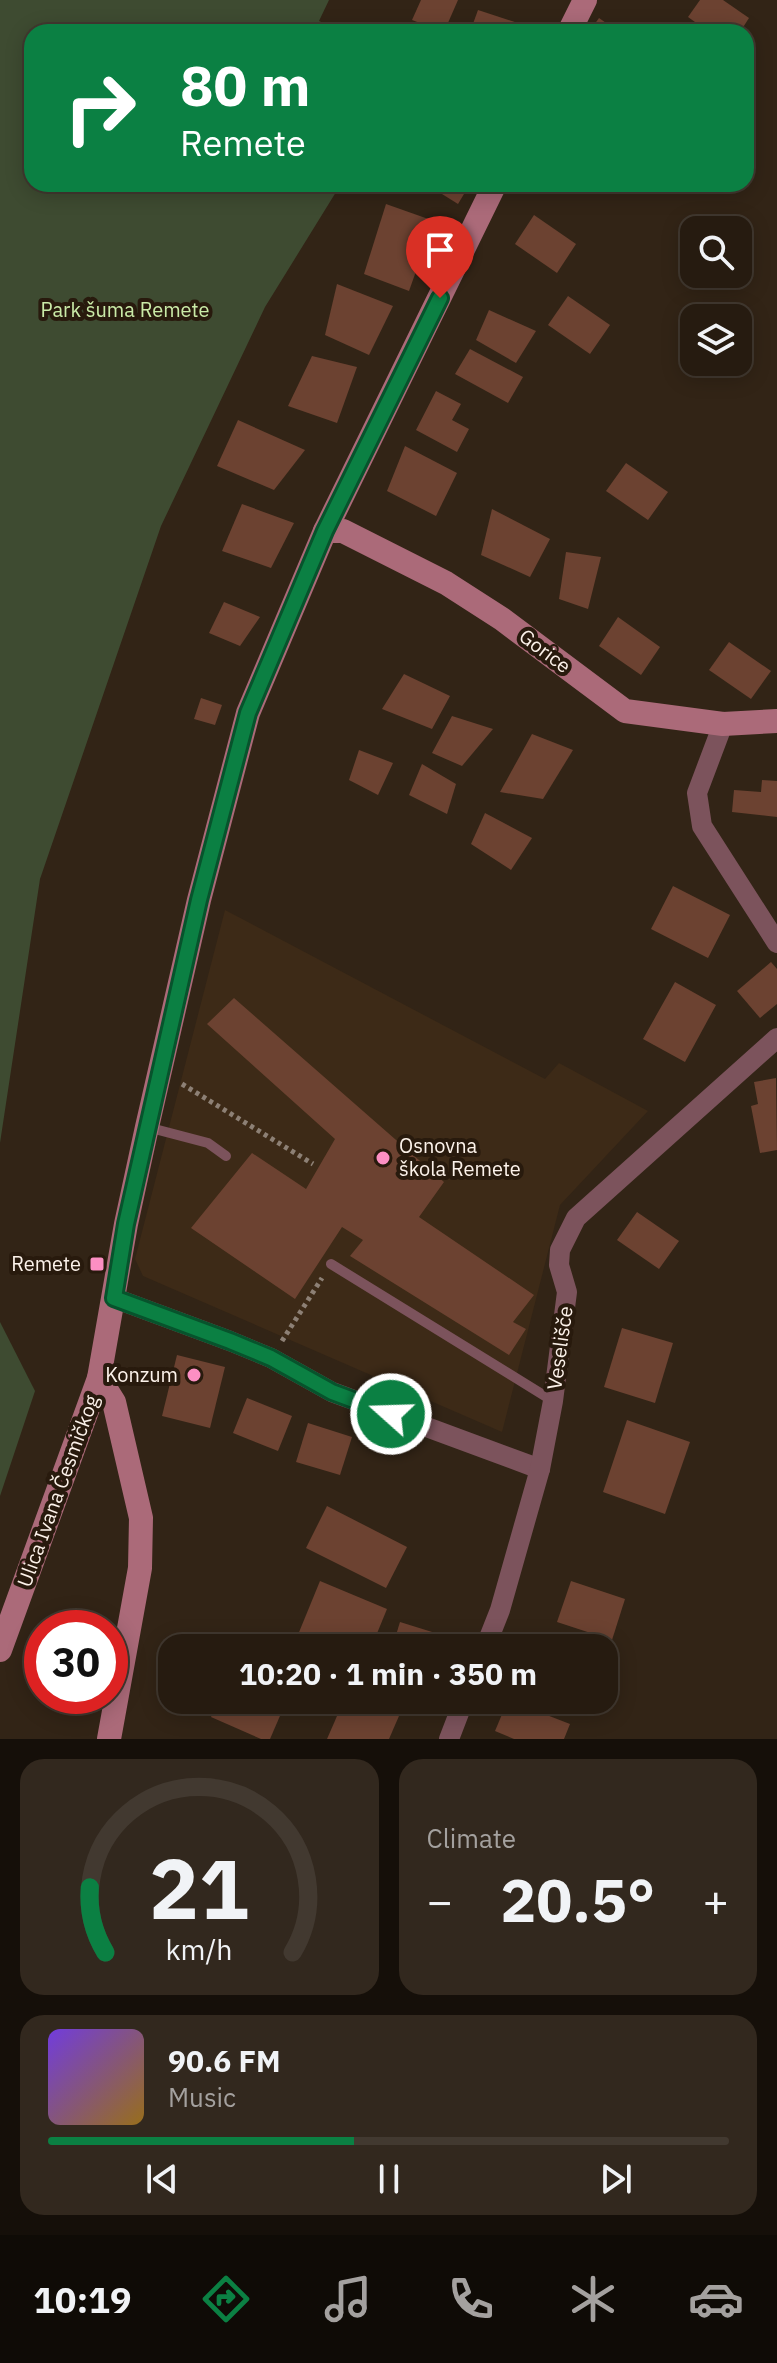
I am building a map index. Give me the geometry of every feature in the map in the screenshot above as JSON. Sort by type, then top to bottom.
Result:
[{"type":"street","points":[[573,24],[585,0]]},
{"type":"street","points":[[109,1739],[140,1568],[141,1518],[114,1402],[99,1378],[147,1127],[199,900],[248,713],[325,531],[491,192]]},
{"type":"street","name":"Gorice","points":[[325,531],[343,531],[446,583],[502,619],[625,711],[723,724],[777,721]]},
{"type":"street","points":[[723,724],[697,793],[702,826],[777,943]]},
{"type":"street","name":"Veselišče","points":[[491,1634],[540,1469],[553,1401],[567,1292],[559,1265],[560,1250],[576,1218],[777,1038]]},
{"type":"street","points":[[114,1298],[271,1358],[332,1392],[540,1469]]},
{"type":"street","name":"Ulica Ivana Česmičkog","points":[[0,1650],[99,1378]]},
{"type":"street","points":[[449,1739],[459,1714]]},
{"type":"lane","points":[[147,1127],[208,1143],[226,1156]]},
{"type":"lane","points":[[331,1264],[553,1401]]},
{"type":"path","points":[[174,1079],[313,1164]]},
{"type":"path","points":[[271,1358],[331,1264]]},
{"type":"shaded area","name":"Osnovna škola Remete","points":[[225,910],[545,1079],[559,1063],[648,1111],[560,1205],[502,1432],[143,1276],[135,1259]]},
{"type":"green space","name":"Park šuma Remete","points":[[0,0],[329,0],[319,21],[326,24],[24,24],[24,192],[336,192],[265,307],[161,526],[40,879],[0,1143]]},
{"type":"green space","points":[[0,1322],[35,1391],[0,1496]]},
{"type":"building","points":[[421,0],[458,0],[448,24],[423,24],[412,20]]},
{"type":"building","points":[[700,0],[723,0],[749,18],[745,24],[698,24],[688,17]]},
{"type":"building","points":[[478,10],[521,24],[473,24]]},
{"type":"building","points":[[439,192],[465,192],[458,204]]},
{"type":"building","points":[[386,204],[434,221],[409,291],[364,274]]},
{"type":"building","points":[[534,215],[576,244],[557,273],[515,244]]},
{"type":"building","points":[[337,284],[393,306],[369,355],[325,335]]},
{"type":"building","points":[[568,296],[610,325],[590,354],[548,325]]},
{"type":"building","points":[[489,310],[536,331],[516,363],[476,340]]},
{"type":"building","points":[[470,349],[523,377],[508,403],[455,374]]},
{"type":"building","points":[[312,356],[357,367],[337,423],[288,406]]},
{"type":"building","points":[[436,391],[461,404],[452,420],[469,429],[457,452],[416,430]]},
{"type":"building","points":[[238,420],[305,450],[274,490],[217,466]]},
{"type":"building","points":[[405,446],[457,473],[436,516],[387,491]]},
{"type":"building","points":[[626,463],[668,492],[648,520],[606,491]]},
{"type":"building","points":[[242,504],[294,523],[271,568],[222,551]]},
{"type":"building","points":[[492,509],[550,539],[530,577],[481,555]]},
{"type":"building","points":[[566,552],[601,557],[588,609],[559,599]]},
{"type":"building","points":[[224,602],[260,617],[240,646],[209,633]]},
{"type":"building","points":[[618,617],[660,647],[641,675],[599,646]]},
{"type":"building","points":[[729,642],[771,671],[751,699],[709,670]]},
{"type":"building","points":[[404,674],[450,696],[432,729],[382,709]]},
{"type":"building","points":[[201,698],[222,705],[215,725],[194,719]]},
{"type":"building","points":[[452,716],[493,729],[462,766],[432,753]]},
{"type":"building","points":[[532,734],[573,750],[543,799],[500,792]]},
{"type":"building","points":[[359,750],[393,763],[378,795],[349,780]]},
{"type":"building","points":[[422,764],[456,784],[447,814],[409,795]]},
{"type":"building","points":[[762,780],[777,781],[777,817],[732,812],[734,790],[761,792]]},
{"type":"building","points":[[485,813],[532,838],[511,870],[471,844]]},
{"type":"building","points":[[673,886],[730,915],[708,958],[651,929]]},
{"type":"building","points":[[771,962],[777,969],[777,1004],[760,1018],[737,991]]},
{"type":"building","points":[[675,982],[716,1005],[685,1062],[643,1039]]},
{"type":"building","points":[[234,998],[444,1182],[419,1217],[534,1295],[513,1322],[526,1329],[509,1355],[350,1256],[363,1240],[342,1227],[295,1299],[191,1228],[252,1153],[306,1189],[335,1139],[207,1024]]},
{"type":"building","points":[[776,1078],[777,1150],[760,1153],[751,1106],[758,1104],[754,1082]]},
{"type":"building","points":[[637,1212],[679,1241],[659,1269],[617,1240]]},
{"type":"building","points":[[622,1328],[673,1343],[655,1403],[604,1387]]},
{"type":"building","points":[[177,1355],[225,1367],[210,1428],[162,1416]]},
{"type":"building","points":[[247,1398],[292,1416],[278,1451],[233,1433]]},
{"type":"building","points":[[627,1420],[690,1442],[665,1514],[603,1492]]},
{"type":"building","points":[[308,1423],[352,1437],[340,1475],[296,1462]]},
{"type":"building","points":[[327,1506],[407,1547],[386,1588],[306,1548]]},
{"type":"building","points":[[320,1581],[387,1609],[377,1634],[298,1634]]},
{"type":"building","points":[[571,1581],[625,1599],[614,1634],[594,1634],[557,1622]]},
{"type":"building","points":[[400,1622],[439,1634],[396,1634]]},
{"type":"building","points":[[212,1714],[281,1714],[270,1739],[261,1739],[211,1717]]},
{"type":"building","points":[[338,1714],[400,1714],[389,1739],[327,1739]]},
{"type":"building","points":[[502,1714],[544,1714],[570,1724],[564,1739],[514,1739],[495,1731]]},
{"type":"place","name":"Osnovna škola Remete","points":[[383,1158]]},
{"type":"place","name":"Remete","points":[[97,1264]]},
{"type":"place","name":"Konzum","points":[[194,1375]]},
{"type":"route","points":[[391,1414],[332,1392],[271,1358],[114,1298],[147,1127],[199,900],[248,713],[325,531],[440,298]]}]
